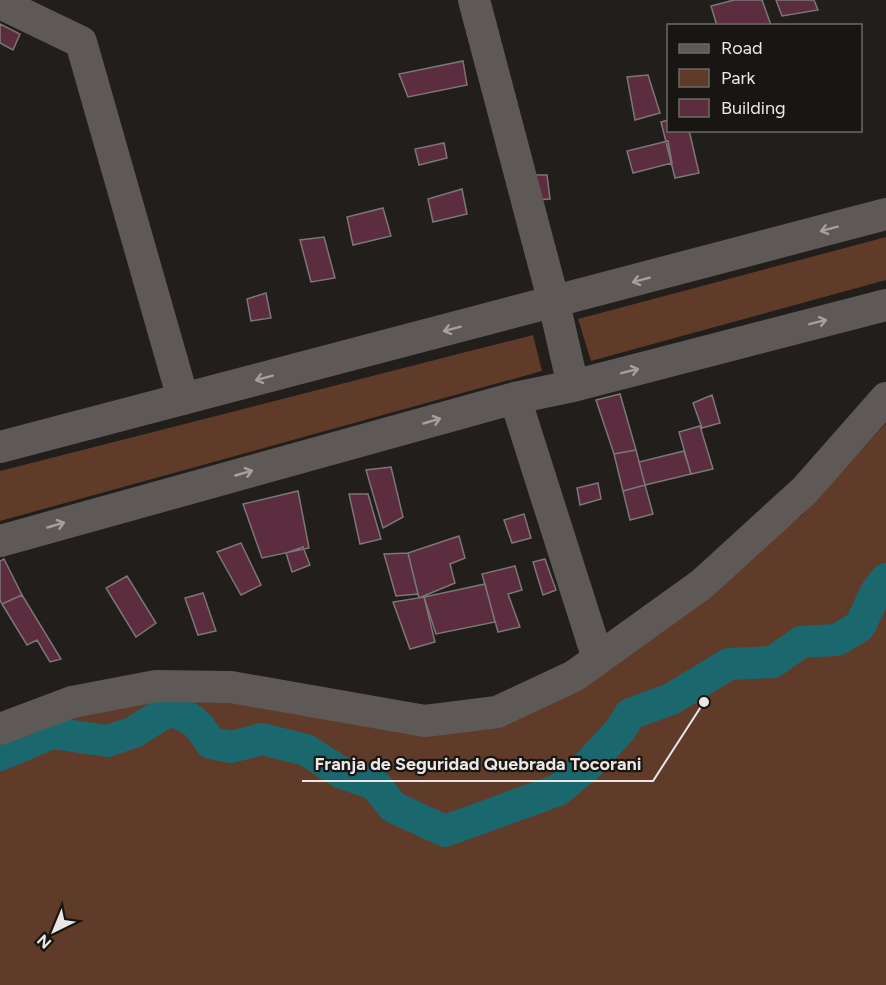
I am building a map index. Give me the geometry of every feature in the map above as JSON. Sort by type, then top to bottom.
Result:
[{"type":"street","points":[[474,0],[554,303],[573,386]]},
{"type":"street","points":[[0,3],[81,42],[183,399]]},
{"type":"street","points":[[0,447],[886,214]]},
{"type":"street","points":[[0,541],[514,398],[573,386],[886,305]]},
{"type":"street","points":[[514,398],[598,659]]},
{"type":"street","points":[[0,729],[72,702],[156,686],[231,687],[425,721],[497,712],[574,676],[711,576],[806,490],[886,398]]},
{"type":"green space","points":[[886,237],[886,280],[591,361],[578,319]]},
{"type":"green space","points":[[533,335],[542,371],[0,521],[0,471]]},
{"type":"green space","points":[[886,423],[886,985],[0,985],[0,757],[123,688],[368,715],[556,688],[801,516]]},
{"type":"building","points":[[734,0],[762,0],[771,24],[716,24],[711,6]]},
{"type":"building","points":[[776,0],[814,0],[818,10],[782,16]]},
{"type":"building","points":[[0,24],[20,34],[13,50],[0,43]]},
{"type":"building","points":[[463,61],[467,85],[408,97],[399,74]]},
{"type":"building","points":[[648,75],[660,113],[635,120],[627,77]]},
{"type":"building","points":[[667,120],[667,132],[689,132],[699,173],[675,178],[661,122]]},
{"type":"building","points":[[668,141],[672,163],[633,173],[627,151]]},
{"type":"building","points":[[444,143],[447,158],[419,165],[415,149]]},
{"type":"building","points":[[533,175],[547,175],[550,199],[537,200]]},
{"type":"building","points":[[462,189],[467,214],[433,222],[428,199]]},
{"type":"building","points":[[383,208],[391,236],[353,245],[347,217]]},
{"type":"building","points":[[324,237],[335,278],[311,282],[300,240]]},
{"type":"building","points":[[266,293],[271,318],[251,321],[247,299]]},
{"type":"building","points":[[620,394],[636,450],[614,454],[596,400]]},
{"type":"building","points":[[712,395],[720,423],[702,428],[693,403]]},
{"type":"building","points":[[700,426],[713,469],[691,474],[679,432]]},
{"type":"building","points":[[636,450],[645,485],[623,491],[614,454]]},
{"type":"building","points":[[684,451],[691,474],[645,485],[639,462]]},
{"type":"building","points":[[391,467],[403,517],[383,528],[366,470]]},
{"type":"building","points":[[598,483],[601,499],[580,505],[577,488]]},
{"type":"building","points":[[645,485],[653,514],[630,520],[623,491]]},
{"type":"building","points":[[298,491],[309,548],[262,558],[243,504]]},
{"type":"building","points":[[349,494],[368,494],[381,539],[360,544]]},
{"type":"building","points":[[524,514],[531,538],[512,543],[504,520]]},
{"type":"building","points":[[459,536],[465,558],[450,564],[455,583],[419,598],[408,553]]},
{"type":"building","points":[[241,543],[261,585],[241,595],[217,552]]},
{"type":"building","points":[[303,547],[310,565],[292,572],[286,553]]},
{"type":"building","points":[[408,553],[418,594],[396,596],[384,554]]},
{"type":"building","points":[[4,559],[22,595],[2,604],[0,600],[0,561]]},
{"type":"building","points":[[545,559],[556,590],[543,595],[533,562]]},
{"type":"building","points":[[515,566],[522,590],[508,594],[520,627],[498,632],[482,574]]},
{"type":"building","points":[[127,576],[156,623],[136,637],[106,588]]},
{"type":"building","points":[[485,584],[495,622],[436,634],[424,597]]},
{"type":"building","points":[[203,593],[216,631],[198,635],[185,598]]},
{"type":"building","points":[[22,595],[61,659],[50,662],[37,640],[27,645],[2,604]]},
{"type":"building","points":[[424,597],[435,642],[410,649],[393,602]]},
{"type":"waterway","points":[[0,755],[52,733],[108,741],[134,732],[167,711],[193,721],[211,743],[231,747],[262,739],[306,750],[342,773],[375,784],[393,807],[445,831],[558,790],[589,764],[621,729],[630,714],[671,699],[729,664],[773,662],[801,642],[837,640],[860,626],[876,592],[886,579]]},
{"type":"place","name":"Franja de Seguridad Quebrada Tocorani","points":[[704,702]]}]
